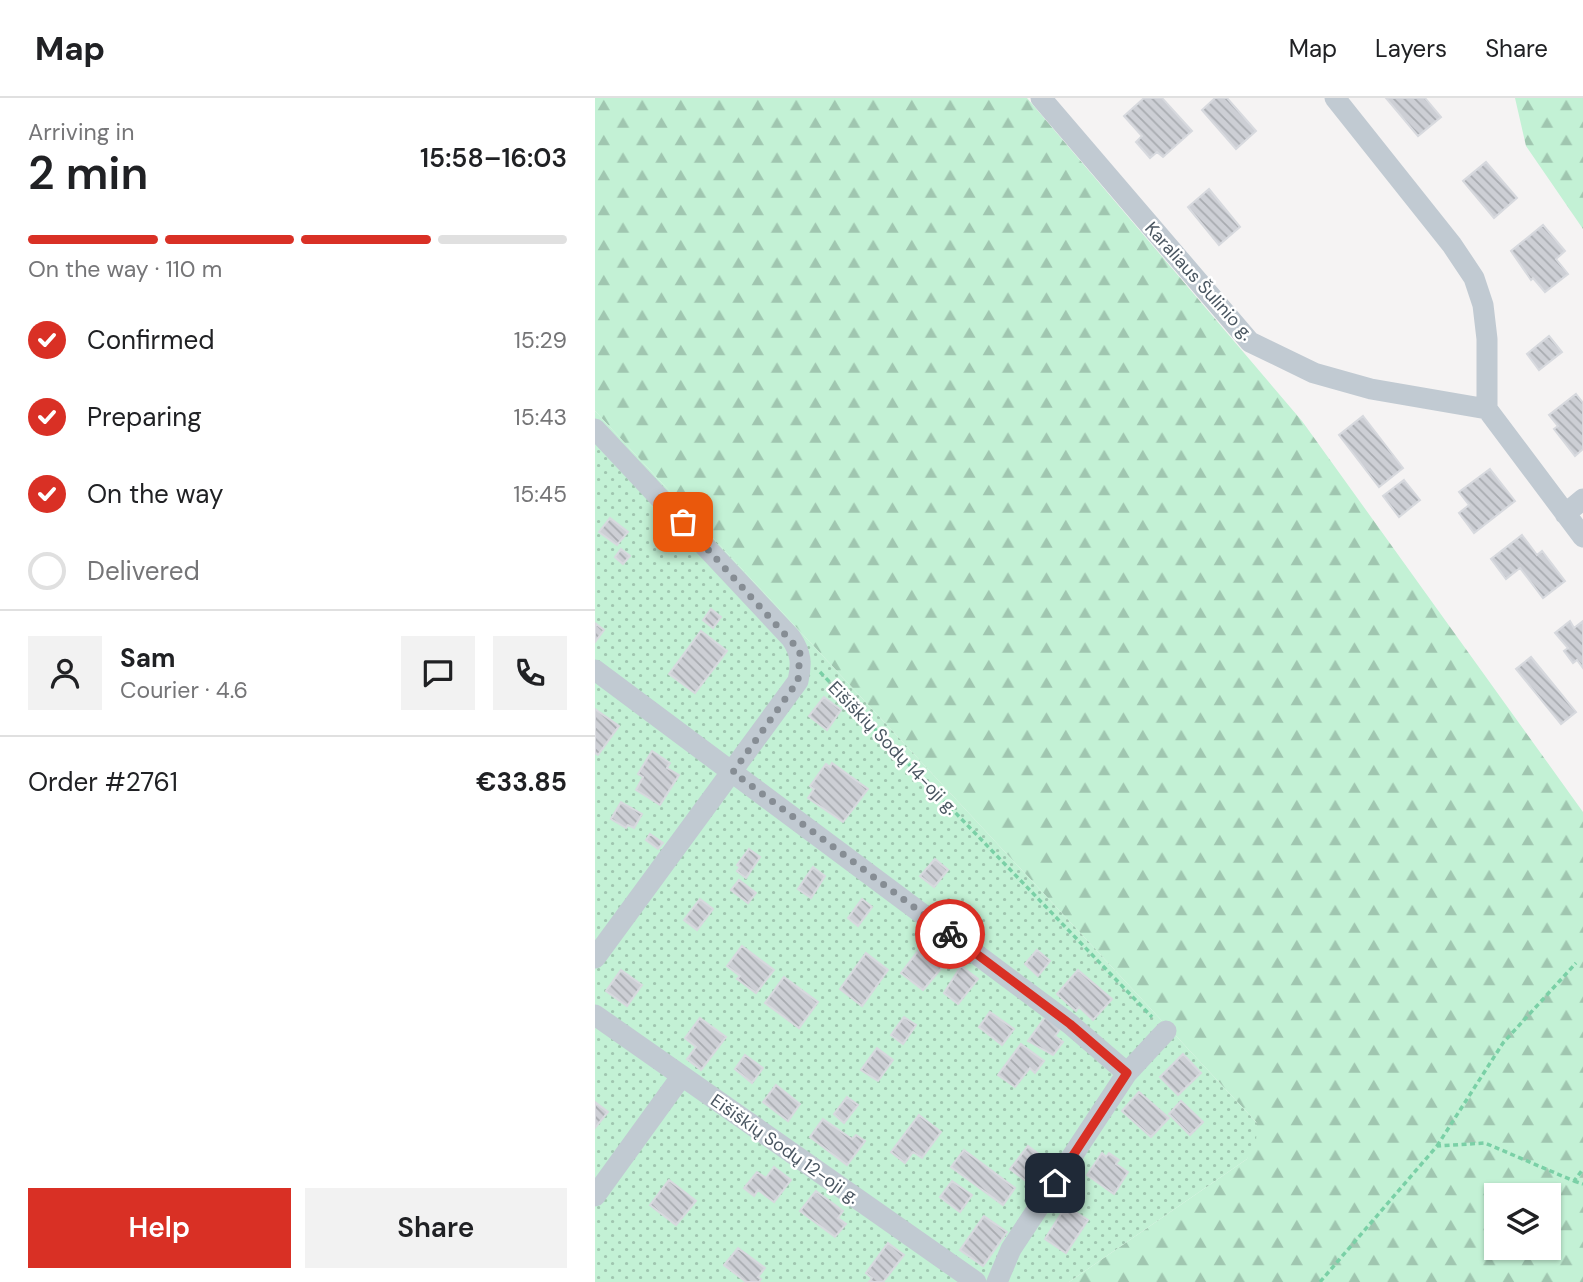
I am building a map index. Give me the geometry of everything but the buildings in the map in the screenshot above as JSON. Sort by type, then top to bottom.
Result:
[{"type":"street","name":"Karaliaus Šulinio g.","points":[[1041,98],[1250,342],[1314,373],[1371,389],[1487,409]]},
{"type":"street","points":[[1335,98],[1452,245],[1474,278],[1483,305],[1487,339],[1487,409],[1583,537]]},
{"type":"street","points":[[595,429],[800,651],[798,681],[595,958]]},
{"type":"street","points":[[1565,514],[1583,499]]},
{"type":"street","points":[[595,670],[1070,1024],[1127,1073]]},
{"type":"street","name":"Eišiškių Sodų 12-oji g.","points":[[595,1015],[976,1282]]},
{"type":"street","points":[[997,1282],[1011,1249],[1127,1073],[1166,1031]]},
{"type":"street","points":[[595,1196],[681,1077]]},
{"type":"path","name":"Eišiškių Sodų 14-oji g.","points":[[800,651],[1166,1031]]},
{"type":"path","points":[[1321,1282],[1437,1146],[1503,1043],[1576,963]]},
{"type":"path","points":[[1437,1146],[1485,1143],[1583,1184]]},
{"type":"path","points":[[1574,1181],[1583,1169]]},
{"type":"green space","points":[[595,98],[1027,98],[1302,421],[1583,812],[1583,1282],[1069,1282],[1247,1159],[1257,1123],[595,411]]},
{"type":"green space","points":[[1515,98],[1583,98],[1583,229],[1526,146]]},
{"type":"green space","points":[[595,411],[1257,1123],[1256,1142],[1247,1159],[1069,1282],[595,1282]]},
{"type":"way so far","points":[[683,522],[800,651],[798,681],[733,772],[950,934]]},
{"type":"route","points":[[950,934],[1070,1024],[1127,1073],[1055,1183]]}]
